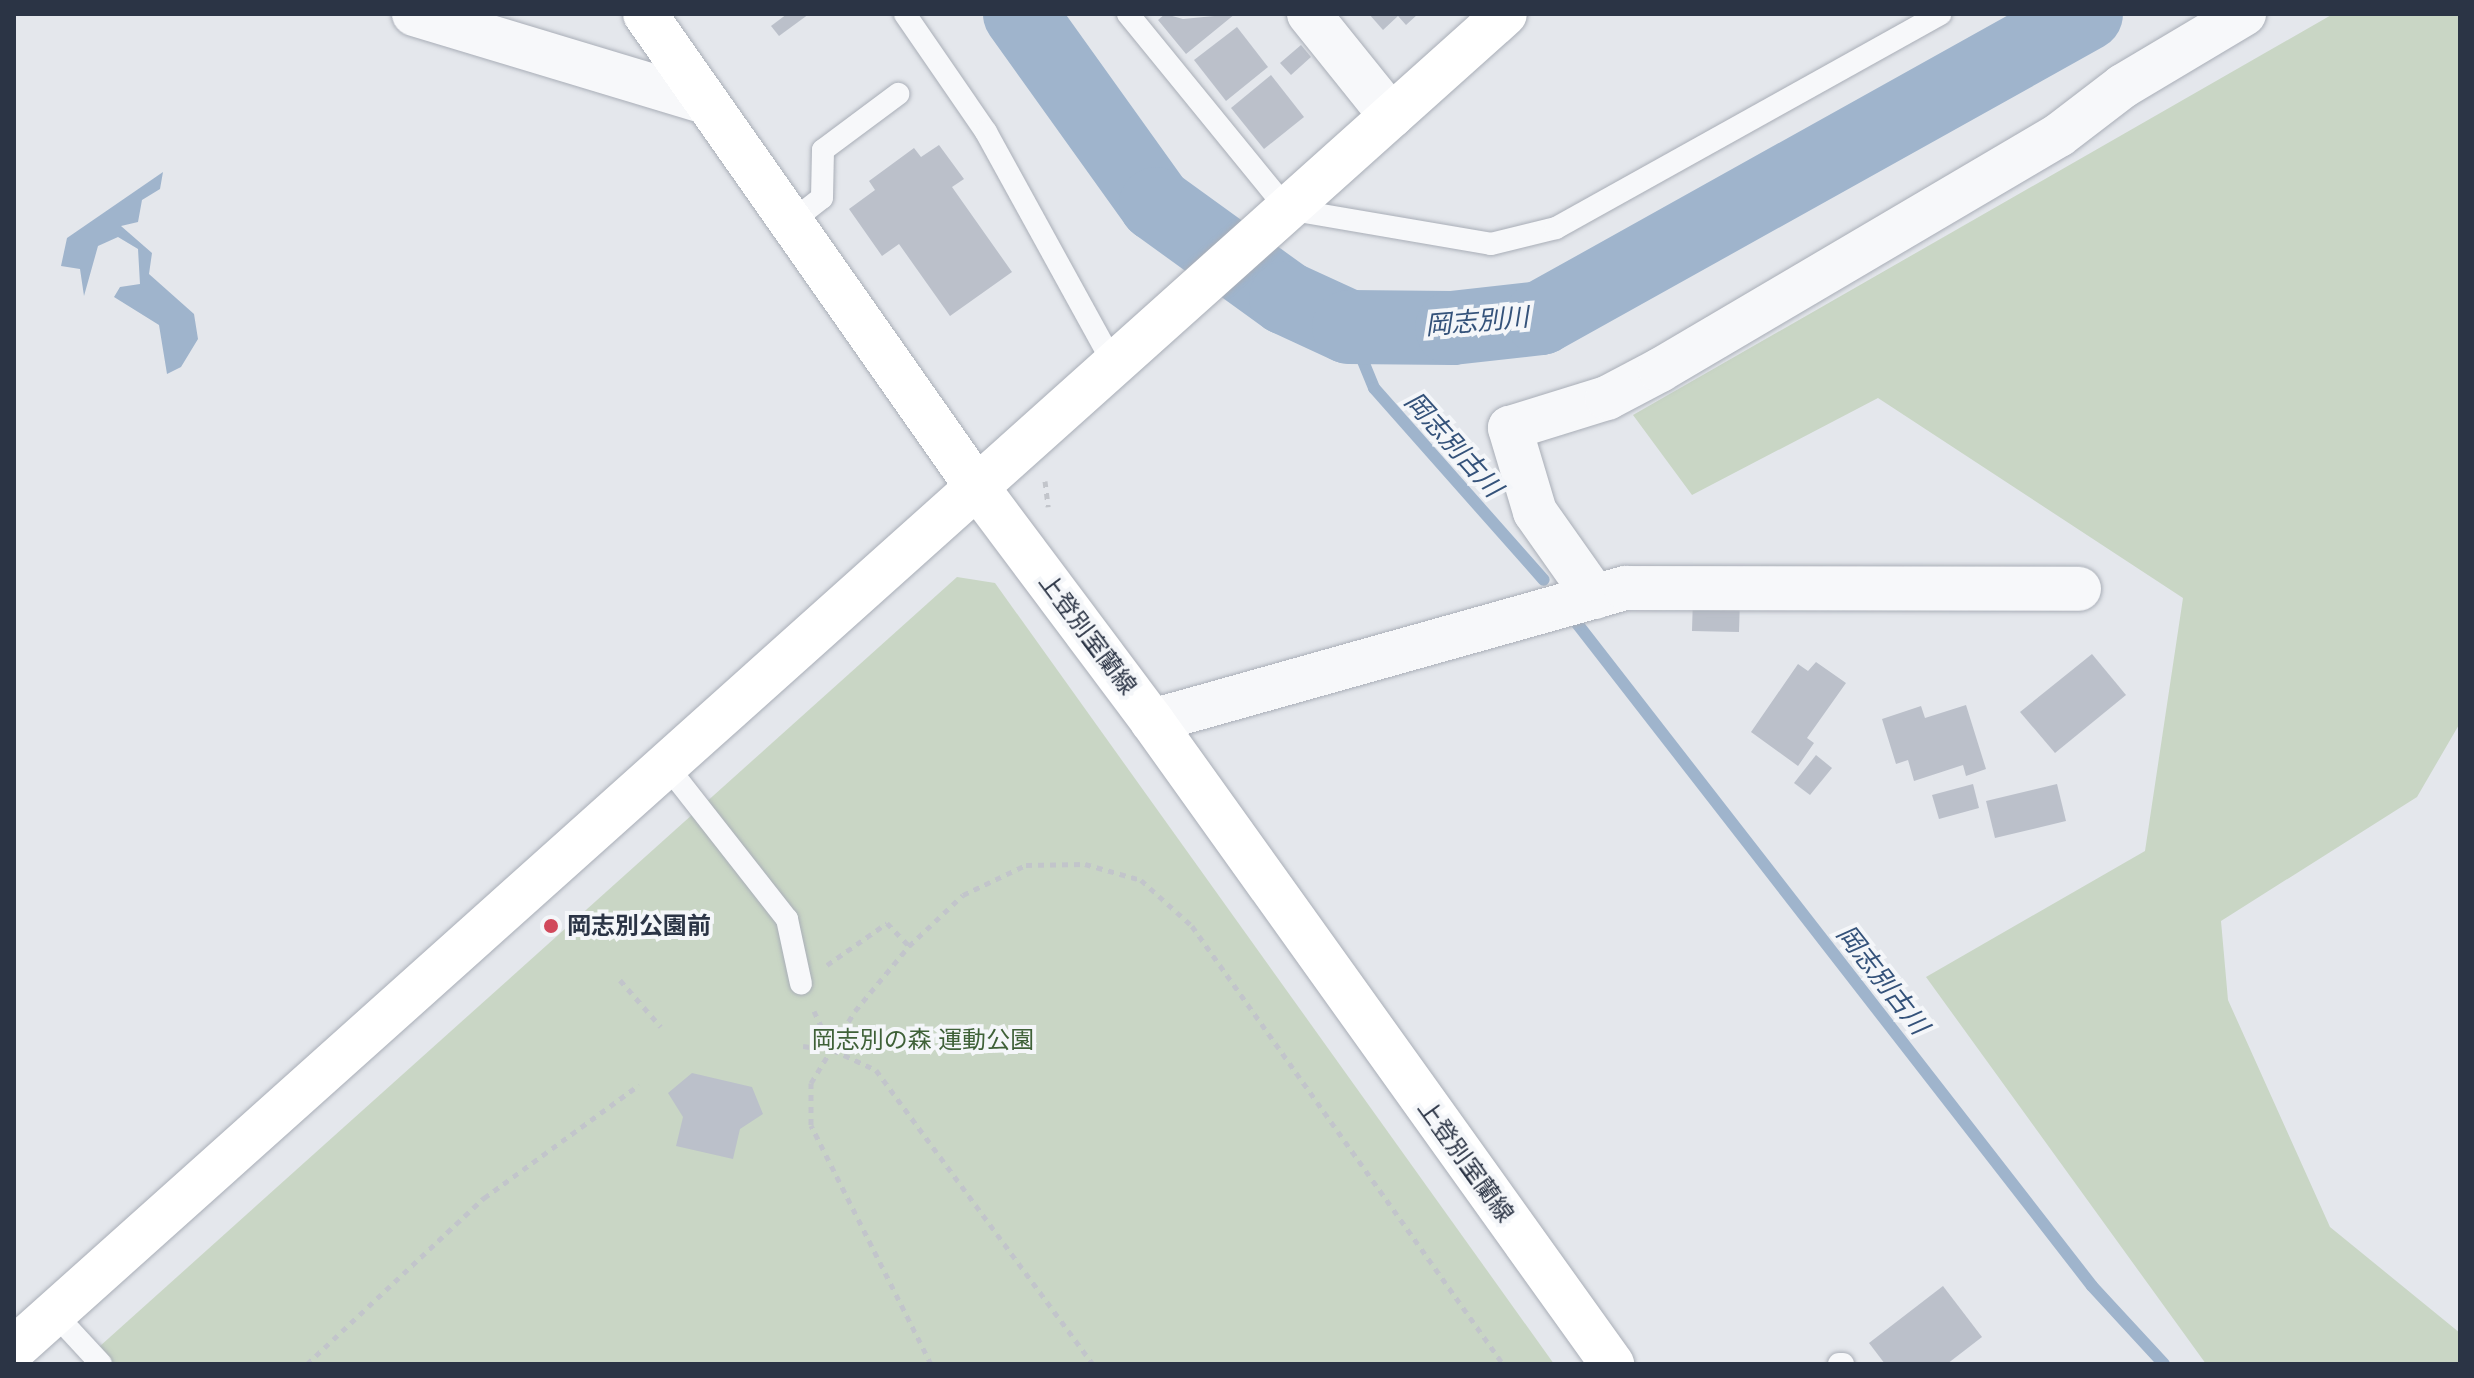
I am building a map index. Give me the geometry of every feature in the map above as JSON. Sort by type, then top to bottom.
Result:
[{"type":"street","points":[[414,14],[706,102]]},
{"type":"street","name":"上登別室蘭線","points":[[645,14],[974,483],[1152,721],[1612,1364]]},
{"type":"street","points":[[1309,14],[1391,116]]},
{"type":"street","points":[[14,1349],[663,761],[1505,14]]},
{"type":"street","points":[[1595,597],[1535,512],[1510,428],[1607,398],[1660,370],[2059,135],[2123,86],[2244,14]]},
{"type":"street","points":[[1152,721],[1626,588],[1740,584],[2079,589]]},
{"type":"lane","points":[[905,14],[1129,350]]},
{"type":"lane","points":[[1128,14],[1279,216],[1491,244],[1556,228],[1941,14]]},
{"type":"lane","points":[[791,222],[822,198],[823,150],[898,94]]},
{"type":"lane","points":[[663,761],[787,919],[801,984]]},
{"type":"lane","points":[[54,1313],[101,1364]]},
{"type":"path","points":[[931,1364],[811,1125],[811,1083],[855,1011],[909,946],[963,895],[1026,865],[1085,864],[1141,880],[1192,926],[1503,1364]]},
{"type":"path","points":[[833,1050],[801,984],[887,923],[909,946]]},
{"type":"path","points":[[620,980],[661,1027]]},
{"type":"path","points":[[803,1046],[833,1050],[876,1070],[1093,1364]]},
{"type":"path","points":[[307,1364],[484,1198],[639,1085]]},
{"type":"green space","points":[[2333,14],[2460,14],[2460,723],[2417,797],[2221,921],[2228,1000],[2330,1227],[2460,1333],[2460,1364],[2206,1364],[1926,977],[2145,851],[2183,598],[1878,398],[1692,495],[1633,415]]},
{"type":"green space","name":"岡志別の森 運動公園","points":[[957,577],[995,583],[1554,1364],[80,1364]]},
{"type":"water","points":[[163,172],[160,189],[142,200],[138,222],[121,226],[152,253],[149,274],[194,314],[198,339],[181,367],[167,374],[159,325],[114,297],[120,287],[140,284],[138,249],[118,237],[98,246],[84,296],[80,269],[61,266],[67,238]]},
{"type":"building","points":[[787,14],[809,14],[779,36],[771,26]]},
{"type":"building","points":[[1165,14],[1183,19],[1235,14],[1186,54],[1158,20]]},
{"type":"building","points":[[1369,14],[1418,14],[1406,25],[1398,16],[1383,30]]},
{"type":"building","points":[[1237,27],[1268,67],[1226,101],[1194,60]]},
{"type":"building","points":[[1301,45],[1311,57],[1291,75],[1280,63]]},
{"type":"building","points":[[1271,75],[1304,117],[1264,149],[1231,108]]},
{"type":"building","points":[[939,145],[964,179],[952,187],[1012,272],[950,316],[899,244],[882,256],[849,209],[875,190],[869,181],[914,148],[921,157]]},
{"type":"building","points":[[1693,597],[1740,599],[1739,632],[1692,631]]},
{"type":"building","points":[[2092,654],[2126,695],[2055,753],[2020,712]]},
{"type":"building","points":[[1816,662],[1846,683],[1807,738],[1814,743],[1798,766],[1751,732],[1798,664],[1808,671]]},
{"type":"building","points":[[1966,705],[1986,769],[1966,776],[1963,765],[1914,781],[1908,760],[1896,764],[1882,719],[1921,706],[1925,718]]},
{"type":"building","points":[[1816,755],[1832,768],[1810,795],[1794,783]]},
{"type":"building","points":[[1973,784],[1979,808],[1939,819],[1932,795]]},
{"type":"building","points":[[2057,784],[2066,821],[1995,838],[1986,801]]},
{"type":"building","points":[[692,1073],[752,1087],[763,1114],[740,1129],[733,1159],[676,1146],[683,1117],[668,1093]]},
{"type":"building","points":[[1943,1286],[1982,1337],[1947,1364],[1885,1364],[1869,1343]]},
{"type":"waterway","name":"岡志別川","points":[[1020,14],[1156,204],[1286,298],[1349,327],[1452,328],[1541,318],[2086,14]]},
{"type":"waterway","name":"岡志別古川","points":[[1349,327],[1374,388],[1544,580]]},
{"type":"waterway","name":"岡志別古川","points":[[1572,617],[2092,1286],[2164,1364]]},
{"type":"place","name":"岡志別公園前","points":[[551,926]]}]
